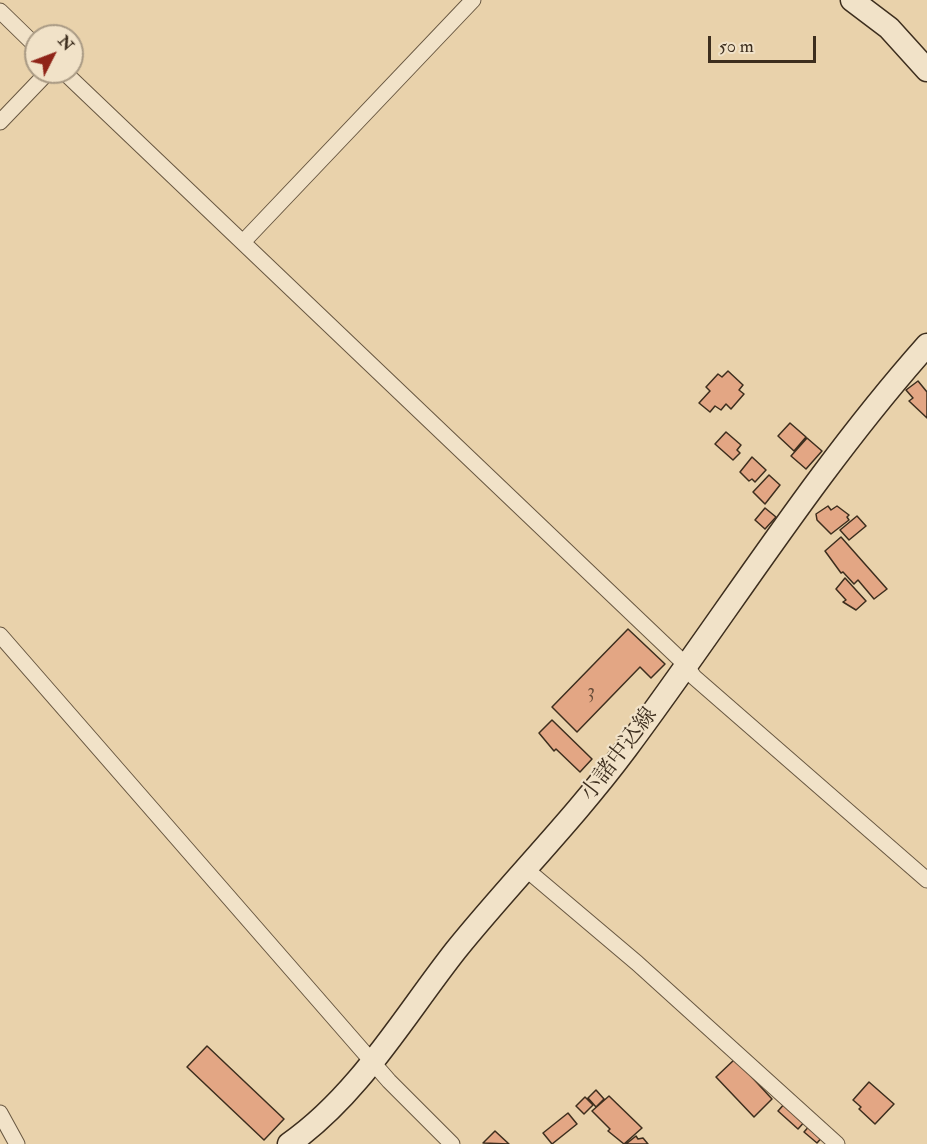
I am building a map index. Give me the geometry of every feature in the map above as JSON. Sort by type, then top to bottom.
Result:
[{"type":"main road","points":[[852,0],[889,28],[927,70]]},
{"type":"main road","name":"小諸中込線","points":[[289,1144],[316,1124],[372,1061],[457,950],[599,784],[861,422],[927,345]]},
{"type":"street","points":[[243,242],[473,0]]},
{"type":"street","points":[[0,12],[24,35]]},
{"type":"street","points":[[0,122],[36,84]]},
{"type":"street","points":[[77,84],[686,665],[694,677],[927,880]]},
{"type":"street","points":[[0,635],[372,1061],[452,1144]]},
{"type":"street","points":[[527,870],[655,979],[837,1144]]},
{"type":"street","points":[[0,1113],[17,1144]]},
{"type":"building","points":[[728,371],[743,385],[739,390],[744,394],[731,409],[726,404],[721,410],[715,406],[710,412],[699,403],[710,391],[706,387],[718,374],[722,377]]},
{"type":"building","points":[[918,381],[927,392],[927,418],[909,401],[913,398],[906,390]]},
{"type":"building","points":[[790,423],[806,437],[794,451],[778,436]]},
{"type":"building","points":[[726,432],[741,445],[737,450],[740,453],[733,460],[715,444]]},
{"type":"building","points":[[807,438],[822,451],[806,469],[791,456]]},
{"type":"building","points":[[752,457],[766,470],[755,482],[752,479],[749,481],[740,472]]},
{"type":"building","points":[[769,475],[780,485],[765,504],[753,492]]},
{"type":"building","points":[[828,506],[831,510],[837,506],[849,515],[847,517],[849,520],[831,534],[817,520],[816,514]]},
{"type":"building","points":[[765,508],[776,517],[765,529],[755,520]]},
{"type":"building","points":[[857,516],[866,526],[849,540],[840,530]]},
{"type":"building","points":[[841,537],[887,589],[874,599],[858,580],[854,584],[843,572],[841,573],[825,551]]},
{"type":"building","points":[[845,578],[866,601],[856,610],[843,602],[846,600],[836,589]]},
{"type":"building","points":[[628,629],[665,664],[651,678],[640,667],[577,732],[552,707]]},
{"type":"building","points":[[552,720],[592,759],[580,772],[556,749],[554,751],[539,733]]},
{"type":"building","points":[[207,1046],[284,1119],[264,1140],[187,1067]]},
{"type":"building","points":[[735,1059],[772,1099],[754,1117],[716,1077]]},
{"type":"building","points":[[869,1082],[894,1104],[875,1124],[853,1100]]},
{"type":"building","points":[[596,1090],[604,1099],[596,1107],[588,1098]]},
{"type":"building","points":[[609,1096],[642,1128],[624,1144],[608,1131],[610,1129],[592,1111]]},
{"type":"building","points":[[585,1097],[593,1105],[584,1114],[576,1106]]},
{"type":"building","points":[[786,1102],[806,1120],[798,1129],[778,1111]]},
{"type":"building","points":[[568,1113],[577,1124],[552,1144],[543,1133]]},
{"type":"building","points":[[811,1124],[824,1135],[817,1143],[804,1132]]},
{"type":"building","points":[[495,1131],[509,1144],[483,1143]]},
{"type":"building","points":[[636,1136],[638,1139],[643,1138],[648,1144],[626,1144]]}]
